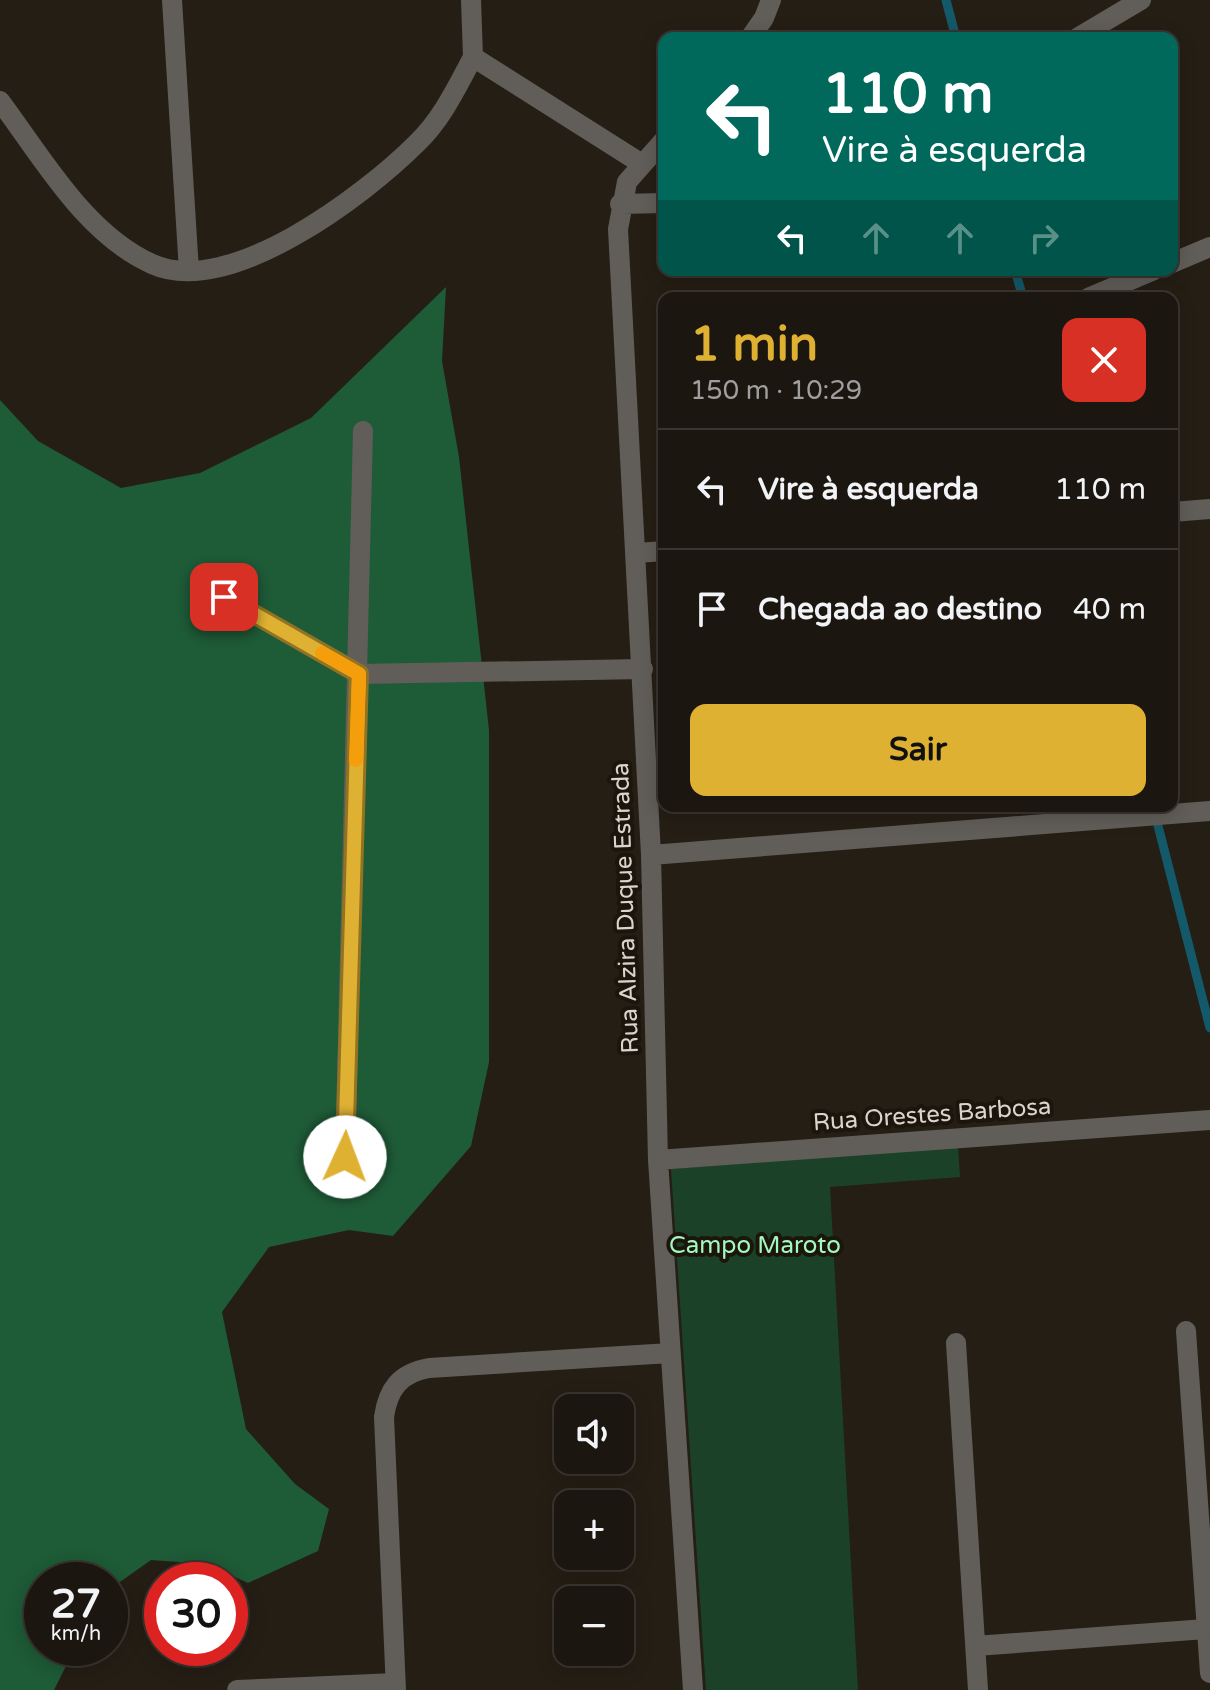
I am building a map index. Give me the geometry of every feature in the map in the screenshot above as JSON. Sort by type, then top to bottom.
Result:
[{"type":"street","points":[[172,0],[189,271]]},
{"type":"street","points":[[0,101],[75,201],[111,237],[153,265],[189,271],[240,262],[317,226],[418,143],[448,104],[473,57],[471,0]]},
{"type":"street","points":[[754,32],[771,0]]},
{"type":"street","points":[[1087,32],[1141,0]]},
{"type":"street","points":[[473,57],[642,164]]},
{"type":"street","name":"Rua Alzira Duque Estrada","points":[[658,147],[627,182],[620,204],[618,229],[651,855],[658,1160],[693,1690]]},
{"type":"street","points":[[620,204],[658,203]]},
{"type":"street","points":[[1178,260],[1210,247]]},
{"type":"street","points":[[1102,292],[1140,276]]},
{"type":"street","points":[[345,1157],[363,431]]},
{"type":"street","points":[[1178,512],[1210,509]]},
{"type":"street","points":[[637,553],[658,551]]},
{"type":"street","points":[[224,597],[359,674],[643,669]]},
{"type":"street","points":[[651,855],[1203,811]]},
{"type":"street","name":"Rua Orestes Barbosa","points":[[658,1160],[1203,1120]]},
{"type":"street","points":[[1186,1331],[1210,1673]]},
{"type":"street","points":[[956,1343],[978,1690]]},
{"type":"street","points":[[237,1690],[395,1686],[384,1417],[387,1397],[399,1379],[429,1368],[670,1353]]},
{"type":"street","points":[[976,1646],[1206,1629]]},
{"type":"green space","points":[[446,287],[442,361],[459,457],[489,730],[489,1062],[471,1146],[393,1236],[349,1230],[269,1247],[222,1312],[246,1429],[295,1484],[329,1509],[318,1551],[248,1583],[248,1562],[151,1560],[144,1562],[128,1576],[128,1562],[24,1562],[24,1666],[66,1666],[54,1690],[0,1690],[0,400],[38,441],[121,488],[200,473],[311,418]]},
{"type":"green space","name":"Campo Maroto","points":[[958,1146],[960,1177],[830,1187],[858,1690],[706,1690],[671,1169]]},
{"type":"waterway","points":[[946,0],[954,32]]},
{"type":"waterway","points":[[1017,276],[1021,292]]},
{"type":"waterway","points":[[1155,814],[1210,1028]]},
{"type":"slow traffic","points":[[322,653],[359,674],[356,760]]},
{"type":"route","points":[[224,597],[359,674],[345,1157]]}]
